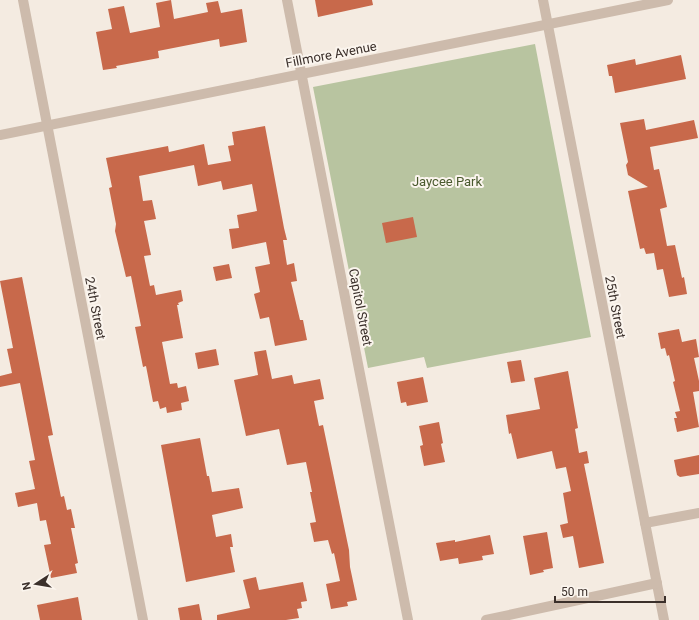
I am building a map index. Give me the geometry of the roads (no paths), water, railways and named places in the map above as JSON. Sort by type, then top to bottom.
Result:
[{"type":"street","name":"24th Street","points":[[23,0],[143,620]]},
{"type":"street","name":"Capitol Street","points":[[287,0],[408,620]]},
{"type":"street","name":"25th Street","points":[[543,0],[664,620]]},
{"type":"street","name":"Fillmore Avenue","points":[[0,135],[668,0]]},
{"type":"street","points":[[645,523],[699,513]]},
{"type":"street","points":[[486,620],[657,583]]},
{"type":"park label","name":"Jaycee Park","points":[[447,181]]}]
